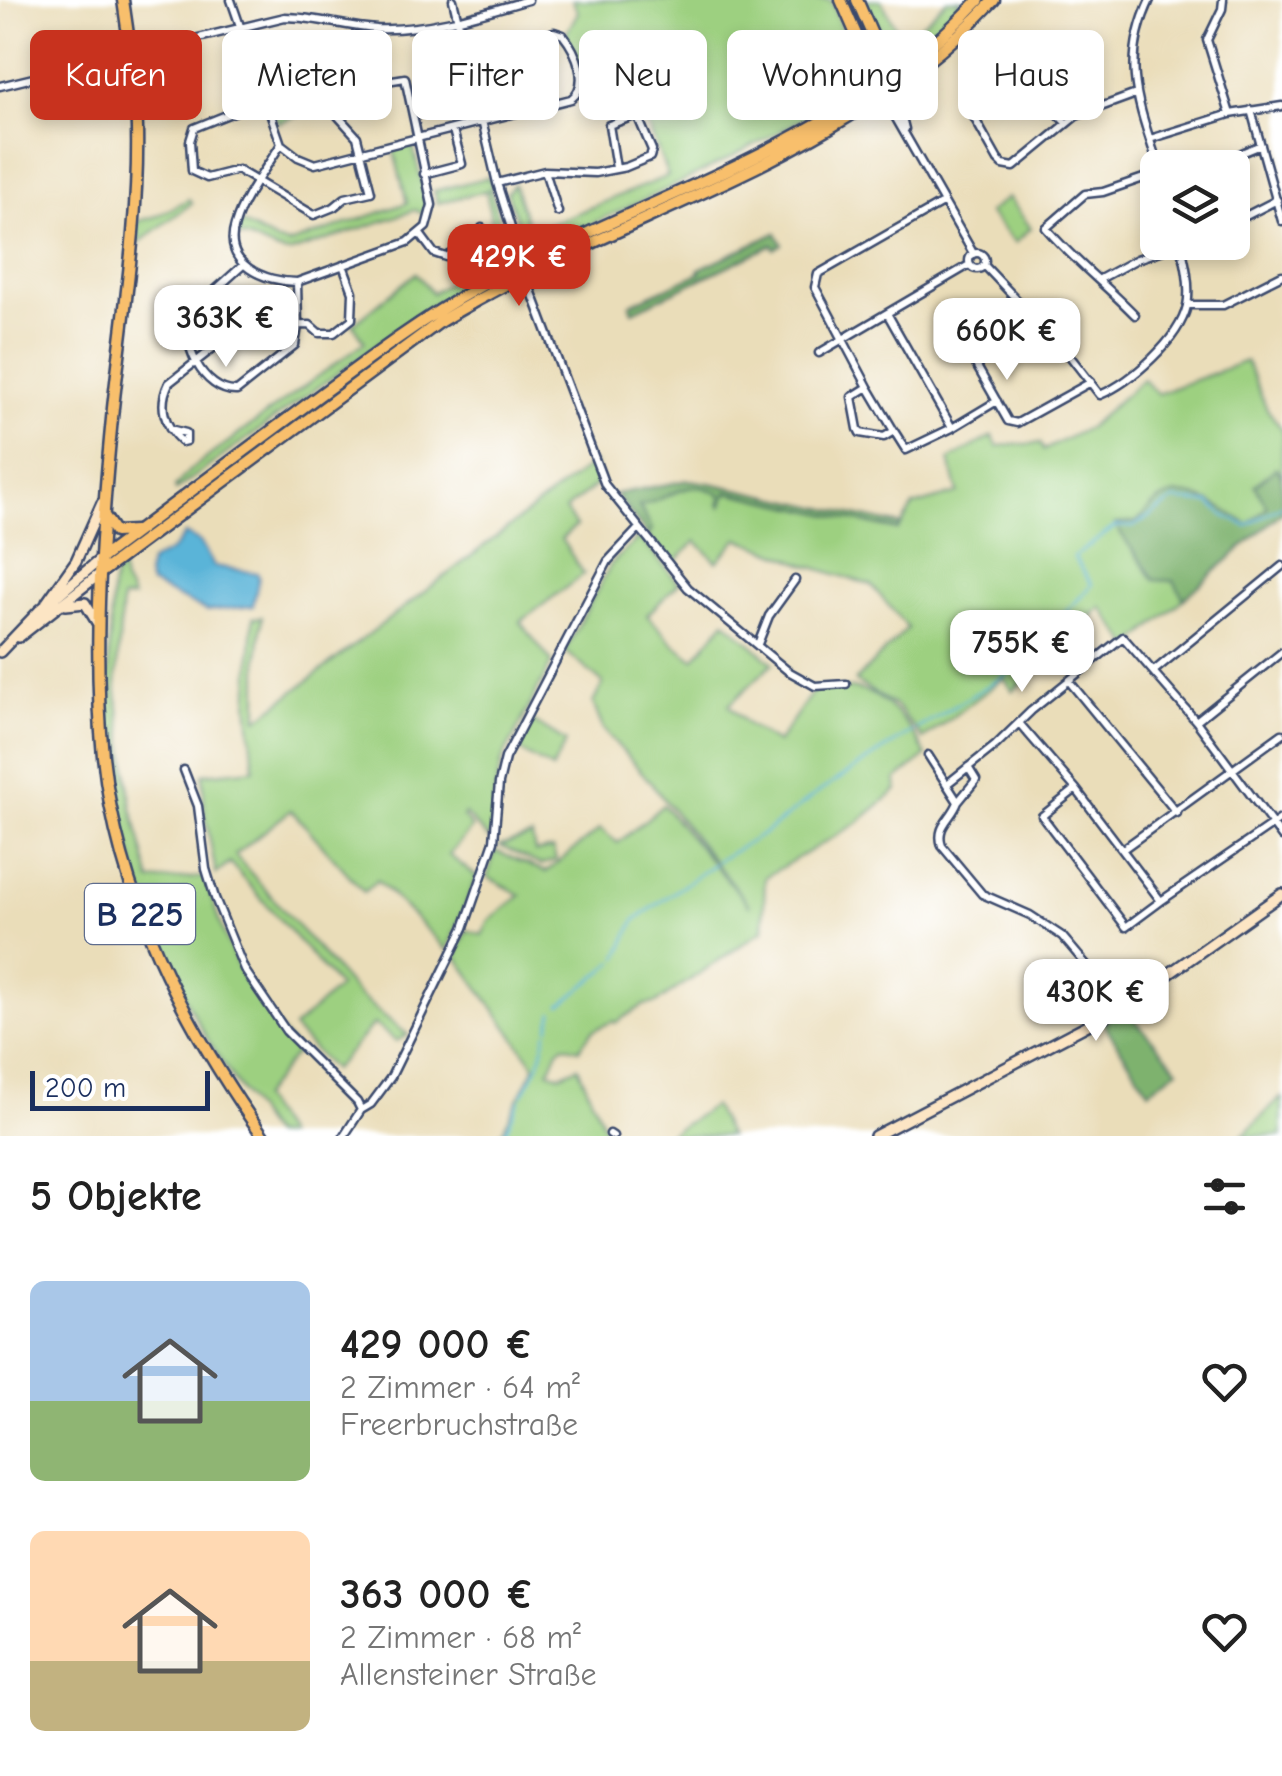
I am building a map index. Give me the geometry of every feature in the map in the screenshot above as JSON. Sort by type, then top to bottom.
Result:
[{"type":"main road","name":"B 225","points":[[124,0],[128,30]]},
{"type":"main road","points":[[841,0],[851,30]]},
{"type":"main road","points":[[857,0],[869,30]]},
{"type":"main road","points":[[938,37],[979,0]]},
{"type":"main road","points":[[938,44],[994,0]]},
{"type":"main road","points":[[848,19],[853,30]]},
{"type":"main road","name":"B 225","points":[[136,120],[132,243],[104,514],[100,630],[104,758],[115,825],[148,935],[188,1019],[263,1136]]},
{"type":"main road","points":[[103,557],[405,333],[525,269],[760,156],[821,120]]},
{"type":"main road","points":[[102,571],[419,336],[525,269],[757,168],[832,120]]},
{"type":"main road","points":[[104,514],[115,532],[124,534],[140,529]]},
{"type":"street","points":[[231,0],[242,28]]},
{"type":"street","points":[[453,0],[497,182],[525,269],[606,485],[688,588],[788,671],[815,686],[846,684]]},
{"type":"street","points":[[202,38],[285,17],[401,29],[528,0]]},
{"type":"street","points":[[1150,0],[1135,40],[1136,94],[1153,150]]},
{"type":"street","points":[[1223,0],[1206,40],[1230,114]]},
{"type":"street","points":[[559,34],[572,53],[582,84],[571,99],[559,102]]},
{"type":"street","points":[[1066,122],[1008,68],[997,71],[970,98],[971,112],[998,160],[1007,167],[1024,162],[1066,122],[1136,94]]},
{"type":"street","points":[[281,144],[233,230],[243,266],[272,279],[297,282],[408,242],[420,234],[432,212],[405,78],[392,80]]},
{"type":"street","points":[[0,86],[30,79]]},
{"type":"street","points":[[1150,139],[1230,114],[1282,106]]},
{"type":"street","points":[[1251,110],[1282,221]]},
{"type":"street","points":[[497,182],[546,171],[586,174],[616,168],[650,157],[652,150],[636,115],[608,124],[616,168]]},
{"type":"street","points":[[222,117],[194,128],[190,142],[192,171],[207,178],[238,170],[314,215],[334,208],[345,198],[372,192],[358,137],[342,120]]},
{"type":"street","points":[[273,120],[281,144],[315,164],[493,120]]},
{"type":"street","points":[[897,120],[974,253],[982,255],[984,265],[1100,395],[1138,373],[1171,334],[1187,306],[1183,260]]},
{"type":"street","points":[[903,120],[908,140]]},
{"type":"street","points":[[424,174],[462,164],[453,130]]},
{"type":"street","points":[[1250,150],[1262,145]]},
{"type":"street","points":[[546,171],[558,212]]},
{"type":"street","points":[[1135,315],[1046,228],[1085,194],[1104,192],[1140,177]]},
{"type":"street","points":[[1250,213],[1277,200]]},
{"type":"street","points":[[944,202],[815,279],[815,287],[906,450],[997,402]]},
{"type":"street","points":[[420,234],[434,253],[446,258],[475,242],[482,228]]},
{"type":"street","points":[[970,265],[974,253]]},
{"type":"street","points":[[1100,279],[1140,258]]},
{"type":"street","points":[[170,429],[164,414],[165,389],[249,320],[274,326],[310,325],[318,333],[334,333],[352,319],[353,292],[343,264]]},
{"type":"street","points":[[970,265],[975,269],[984,265]]},
{"type":"street","points":[[819,352],[970,265]]},
{"type":"street","points":[[243,266],[193,310],[188,320],[186,341],[197,362],[216,387],[226,392],[236,391],[289,351],[298,338],[297,282]]},
{"type":"street","points":[[1187,306],[1223,305],[1282,276]]},
{"type":"street","points":[[1021,304],[966,336],[963,342],[1008,421],[1017,423],[1091,382]]},
{"type":"street","points":[[888,315],[952,428]]},
{"type":"street","points":[[868,387],[850,402],[860,433],[884,437],[894,432]]},
{"type":"street","points":[[4,648],[68,574],[105,495]]},
{"type":"street","points":[[344,1136],[360,1110],[371,1104],[391,1077],[464,928],[494,840],[505,758],[608,561],[639,528]]},
{"type":"street","points":[[39,611],[103,557]]},
{"type":"street","points":[[1154,672],[1282,566]]},
{"type":"street","points":[[4,648],[102,571]]},
{"type":"street","points":[[758,644],[769,616],[795,580]]},
{"type":"street","points":[[63,605],[85,604],[100,630]]},
{"type":"street","points":[[947,784],[1123,638],[1196,721],[1282,838]]},
{"type":"street","points":[[1196,721],[1282,652]]},
{"type":"street","points":[[1069,681],[1176,813]]},
{"type":"street","points":[[1019,723],[1076,788],[1162,902]]},
{"type":"street","points":[[1123,849],[1282,734]]},
{"type":"street","points":[[928,755],[958,802]]},
{"type":"street","points":[[968,767],[976,780],[941,828],[942,846],[982,894],[1030,915],[1062,936],[1122,1006]]},
{"type":"street","points":[[184,770],[198,806],[206,869],[244,969],[286,1032],[357,1102],[360,1110]]},
{"type":"street","points":[[1076,788],[1042,816],[1126,927],[1282,818]]},
{"type":"street","points":[[875,1136],[1122,1006],[1282,894]]},
{"type":"green space","points":[[572,0],[831,0],[842,30],[727,30],[727,120],[799,120],[700,173],[585,227],[546,244],[528,245],[507,192],[514,184],[530,232],[668,176],[646,120],[707,120],[707,30],[579,30],[579,75],[567,39],[578,12]]},
{"type":"green space","points":[[865,0],[881,0],[897,30],[880,30]]},
{"type":"green space","points":[[947,0],[962,0],[937,27],[910,30]]},
{"type":"green space","points":[[412,143],[426,198],[426,215],[415,210],[289,253],[237,236],[239,222],[289,244],[407,203],[393,148]]},
{"type":"green space","points":[[489,177],[492,189],[488,190],[509,257],[432,305],[176,490],[190,470],[365,342],[353,324],[416,273],[432,293],[497,252],[486,191],[438,203],[434,191]]},
{"type":"green space","points":[[1008,197],[1031,228],[1015,243],[988,213]]},
{"type":"green space","points":[[189,199],[192,203],[137,244],[138,221]]},
{"type":"green space","points":[[776,233],[782,244],[774,249],[772,245],[633,311],[630,304]]},
{"type":"green space","points":[[447,311],[176,510],[175,509],[422,326]]},
{"type":"green space","points":[[1246,361],[1267,409],[1282,429],[1282,476],[1275,468],[1268,507],[1249,525],[1210,502],[1158,501],[1137,522],[1116,525],[1153,579],[1174,580],[1184,599],[1130,646],[1101,607],[1013,691],[1004,678],[923,739],[897,707],[855,681],[908,628],[871,585],[738,538],[717,562],[696,541],[672,565],[648,536],[651,529],[639,505],[700,487],[722,497],[727,492],[898,530],[913,506],[958,493],[949,460],[992,436],[998,446],[1040,443],[1044,450],[1089,427],[1143,379],[1157,394]]},
{"type":"green space","points":[[594,462],[601,481],[565,510],[576,526],[561,539],[584,574],[520,622],[552,662],[503,758],[495,790],[491,837],[465,814],[463,817],[472,828],[449,855],[477,877],[447,950],[377,880],[364,892],[291,810],[235,855],[358,995],[408,1035],[396,1041],[374,1024],[333,1070],[293,1028],[339,987],[230,863],[216,874],[204,807],[203,774],[254,769],[248,703],[253,618],[262,617],[258,719]]},
{"type":"green space","points":[[1276,468],[1282,476],[1282,512],[1184,599],[1174,581],[1154,580],[1115,524],[1137,522],[1160,500],[1183,494],[1218,506],[1249,525],[1267,507],[1255,485]]},
{"type":"green space","points":[[689,480],[901,525],[898,530],[728,492],[721,506],[722,496],[700,487],[680,490],[639,506],[652,529],[648,536],[615,494]]},
{"type":"green space","points":[[639,537],[679,583],[647,615],[675,645],[694,659],[725,621],[773,663],[729,705],[747,724],[777,743],[815,688],[859,690],[872,694],[895,711],[926,756],[896,780],[897,790],[856,824],[765,877],[763,930],[656,1003],[592,1031],[579,1049],[564,1045],[558,1050],[549,1071],[560,1075],[578,1067],[608,1136],[500,1136],[535,1066],[456,956],[467,930],[482,935],[489,920],[521,895],[487,877],[495,851],[546,872],[600,829],[618,843],[663,805],[750,906],[603,729],[593,703],[603,683],[565,651],[611,564]]},
{"type":"green space","points":[[121,567],[133,598],[122,599],[116,685],[132,808],[151,881],[206,877],[240,970],[266,1012],[298,1050],[261,1098],[286,1136],[272,1136],[205,1035],[159,940],[136,873],[119,804],[109,725],[112,588]]},
{"type":"green space","points":[[529,719],[566,742],[552,769],[515,748]]},
{"type":"green space","points":[[532,836],[535,852],[553,849],[556,860],[541,865],[500,846]]},
{"type":"green space","points":[[1124,1011],[1178,1069],[1149,1091],[1103,1023]]},
{"type":"green space","points":[[1282,1097],[1282,1136],[1242,1136]]},
{"type":"green space","points":[[713,1106],[729,1136],[666,1136]]},
{"type":"water","points":[[185,534],[200,542],[214,566],[257,573],[253,606],[207,611],[150,584],[150,562],[172,550]]},
{"type":"waterway","points":[[917,729],[1004,676],[1092,585],[1074,557],[1116,526],[1133,527],[1174,500],[1209,503],[1247,526],[1282,505]]},
{"type":"waterway","points":[[717,861],[765,833],[819,792],[913,731]]},
{"type":"waterway","points":[[618,958],[635,920],[714,864]]},
{"type":"waterway","points":[[561,1005],[614,962]]},
{"type":"waterway","points":[[549,1028],[553,1012]]},
{"type":"waterway","points":[[522,1095],[539,1064],[547,1033]]},
{"type":"waterway","points":[[503,1136],[520,1099]]}]
